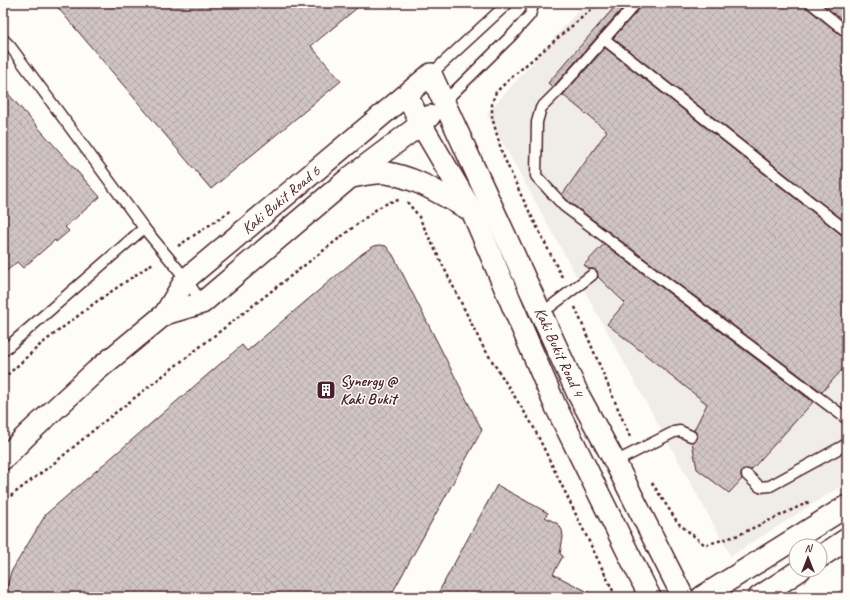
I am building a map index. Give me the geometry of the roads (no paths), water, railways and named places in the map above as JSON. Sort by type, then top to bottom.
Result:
[{"type":"street","points":[[406,95],[431,74]]},
{"type":"street","name":"Kaki Bukit Road 4","points":[[431,74],[578,394],[615,462],[683,597]]},
{"type":"street","name":"Kaki Bukit Road 4","points":[[406,95],[421,124],[472,211],[555,405],[650,597]]},
{"type":"street","name":"Kaki Bukit Road 6","points":[[3,459],[96,371],[165,314],[186,279],[406,95]]},
{"type":"street","points":[[421,124],[444,102]]},
{"type":"street","name":"Kaki Bukit Road 6","points":[[165,314],[202,303],[348,178],[421,124]]},
{"type":"street","points":[[348,178],[366,174],[385,173],[405,177],[418,182],[472,211]]},
{"type":"street","points":[[702,597],[847,506]]},
{"type":"street","points":[[828,552],[847,540]]},
{"type":"street","points":[[759,597],[788,578]]},
{"type":"lane","points":[[431,74],[508,3]]},
{"type":"lane","points":[[444,102],[513,34],[530,15],[534,3]]},
{"type":"lane","points":[[636,3],[540,108],[537,122],[536,176],[564,206],[847,419]]},
{"type":"lane","points":[[811,3],[847,32]]},
{"type":"lane","points":[[3,39],[10,46],[144,228],[186,279],[202,303]]},
{"type":"lane","points":[[604,39],[847,231]]},
{"type":"lane","points":[[3,351],[144,228]]},
{"type":"lane","points":[[542,314],[592,275]]},
{"type":"lane","points":[[615,462],[674,432],[680,431],[691,436]]},
{"type":"lane","points":[[746,475],[760,487],[770,486],[847,444]]},
{"type":"place","name":"Synergy @ Kaki Bukit","points":[[326,390]]}]
